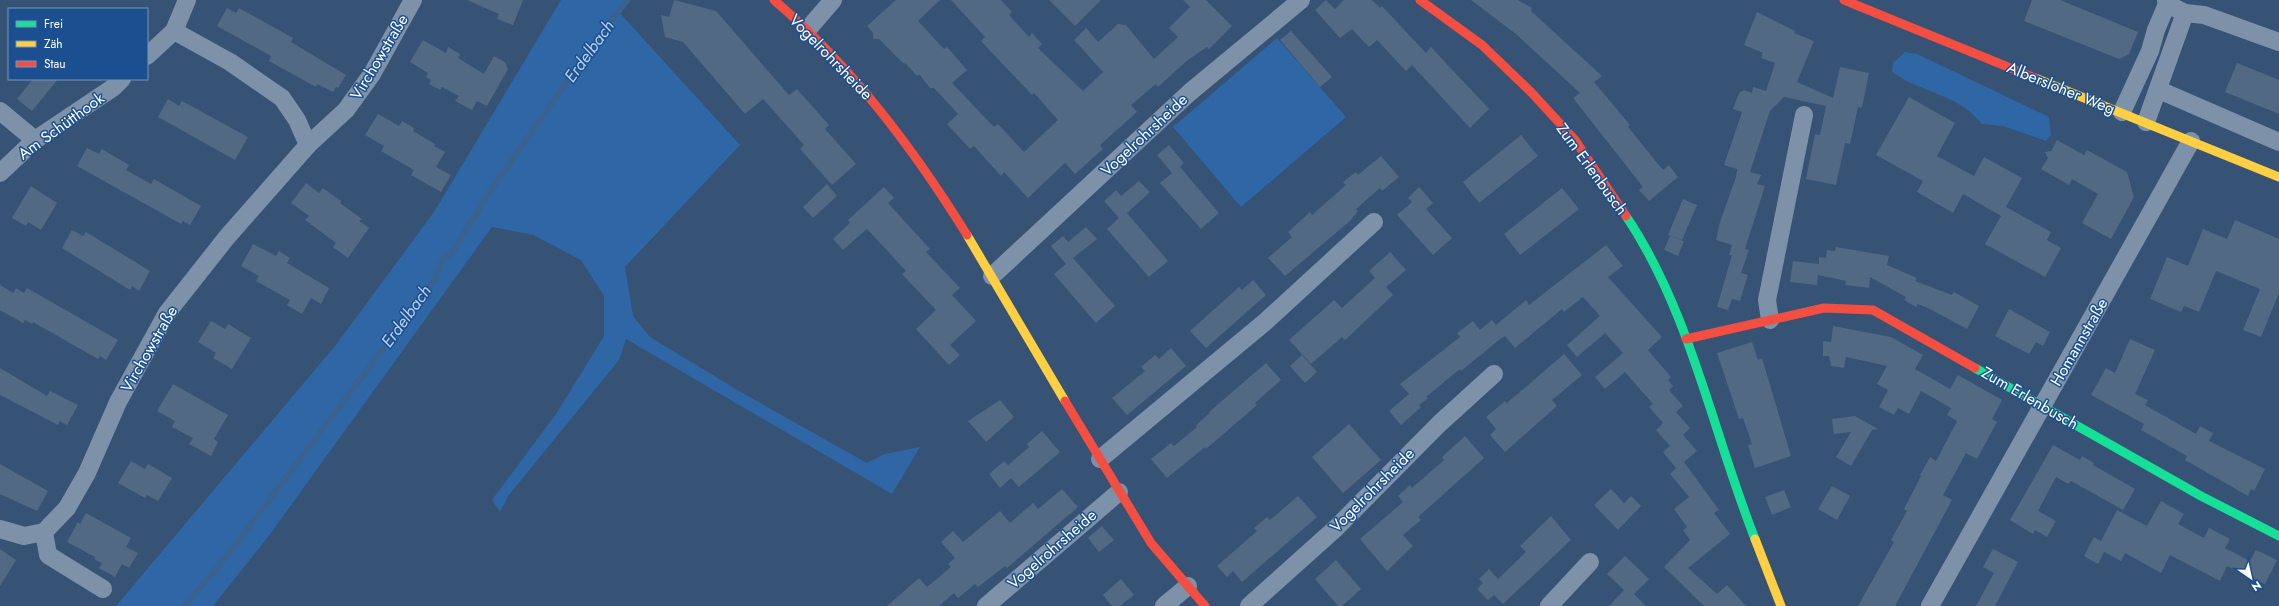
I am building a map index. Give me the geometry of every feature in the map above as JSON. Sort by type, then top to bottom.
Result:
[{"type":"street","points":[[148,55],[174,31],[187,0]]},
{"type":"street","name":"Virchowstraße","points":[[44,532],[67,508],[87,473],[118,402],[167,313],[227,237],[308,145],[346,110],[372,74],[413,0]]},
{"type":"street","name":"Vogelrohrsheide","points":[[774,0],[808,29],[876,103],[934,182],[992,276],[1119,492],[1151,543],[1205,606]]},
{"type":"street","points":[[808,29],[834,0]]},
{"type":"street","name":"Vogelrohrsheide","points":[[992,276],[1189,93],[1301,0]]},
{"type":"street","name":"Zum Erlenbusch","points":[[1420,0],[1482,45],[1531,92],[1575,140],[1654,260],[1686,339],[1740,501],[1781,606]]},
{"type":"street","name":"Albersloher Weg","points":[[1844,0],[2279,177]]},
{"type":"street","points":[[2122,112],[2150,51],[2156,30],[2167,2],[2185,13],[2204,15],[2279,42]]},
{"type":"street","points":[[2146,122],[2159,90],[2169,56],[2179,34],[2185,13]]},
{"type":"street","points":[[174,31],[230,62],[282,98],[297,120],[308,145]]},
{"type":"street","name":"Am Schütthook","points":[[0,173],[35,140],[121,80]]},
{"type":"street","points":[[2159,90],[2279,142]]},
{"type":"street","points":[[0,111],[35,140]]},
{"type":"street","points":[[1770,320],[1767,300],[1804,115]]},
{"type":"street","name":"Homannstraße","points":[[1930,606],[2191,141]]},
{"type":"street","points":[[1100,459],[1265,322],[1374,222]]},
{"type":"street","name":"Zum Erlenbusch","points":[[1686,339],[1824,308],[1873,310],[2043,405],[2201,496],[2279,536]]},
{"type":"street","name":"Vogelrohrsheide","points":[[1249,606],[1336,528],[1439,424],[1494,374]]},
{"type":"street","name":"Vogelrohrsheide","points":[[986,606],[1119,492]]},
{"type":"street","points":[[0,529],[24,536],[44,532],[48,555],[103,589]]},
{"type":"street","points":[[1549,606],[1590,562]]},
{"type":"street","points":[[1164,606],[1188,586]]},
{"type":"shaded area","points":[[561,0],[628,0],[618,11],[740,145],[625,267],[633,316],[650,337],[746,395],[867,463],[885,454],[920,447],[892,494],[626,339],[619,360],[509,495],[500,512],[492,500],[556,414],[604,336],[604,296],[581,260],[533,235],[492,227],[268,537],[213,606],[116,606],[335,346],[434,212]]},
{"type":"shaded area","points":[[1277,38],[1346,117],[1241,207],[1173,127]]},
{"type":"shaded area","points":[[1905,52],[1917,54],[2049,117],[2051,135],[2046,141],[2003,126],[1982,124],[1961,105],[1901,78],[1892,72],[1893,63]]},
{"type":"building","points":[[467,0],[523,0],[513,25],[497,19],[499,14]]},
{"type":"building","points":[[674,0],[716,11],[789,95],[797,89],[829,125],[825,129],[856,164],[832,185],[800,149],[804,145],[763,99],[745,114],[683,42],[665,37],[661,15],[669,17]]},
{"type":"building","points":[[896,0],[940,0],[918,21],[944,49],[947,47],[967,70],[952,83],[994,127],[998,124],[1024,152],[1058,120],[1034,93],[1032,95],[981,41],[985,37],[951,0],[1001,0],[1012,12],[1009,15],[1029,37],[1032,33],[1042,44],[1038,48],[1083,91],[1103,72],[1074,40],[1086,28],[1098,42],[1118,24],[1126,25],[1154,59],[1178,37],[1169,28],[1190,7],[1183,0],[1206,0],[1232,26],[1209,49],[1207,47],[1189,59],[1158,87],[1156,84],[1131,105],[1137,112],[1100,145],[1103,149],[1075,174],[1065,163],[1028,198],[1004,172],[1001,176],[974,146],[970,149],[947,124],[958,114],[934,88],[930,88],[919,74],[917,76],[879,39],[873,39],[873,33],[867,26]]},
{"type":"building","points":[[1049,0],[1101,0],[1075,26]]},
{"type":"building","points":[[1326,0],[1335,9],[1344,0],[1372,0],[1380,8],[1382,6],[1426,53],[1431,47],[1489,109],[1470,128],[1412,65],[1406,71],[1377,40],[1369,47],[1352,29],[1340,38],[1315,10]]},
{"type":"building","points":[[1471,0],[1518,0],[1532,8],[1531,11],[1602,76],[1594,82],[1630,125],[1628,127],[1663,170],[1669,165],[1678,177],[1649,201],[1639,190],[1643,187],[1573,98],[1580,93],[1516,34]]},
{"type":"building","points":[[2032,0],[2060,0],[2138,32],[2129,54],[2119,59],[2024,21]]},
{"type":"building","points":[[227,8],[236,13],[239,8],[293,38],[291,42],[346,75],[338,88],[336,87],[333,92],[317,84],[316,87],[269,61],[271,56],[217,26]]},
{"type":"building","points":[[1757,12],[1795,31],[1794,33],[1814,41],[1797,82],[1833,98],[1840,67],[1869,73],[1862,108],[1858,107],[1850,144],[1845,143],[1836,185],[1806,179],[1815,134],[1820,135],[1826,106],[1784,97],[1770,111],[1750,172],[1761,175],[1757,184],[1765,186],[1745,249],[1749,250],[1741,273],[1748,275],[1740,301],[1732,299],[1728,310],[1717,307],[1732,255],[1729,255],[1732,245],[1716,240],[1720,222],[1736,177],[1737,169],[1724,165],[1742,112],[1733,109],[1739,93],[1744,90],[1752,93],[1753,87],[1766,91],[1775,63],[1761,58],[1763,53],[1744,45]]},
{"type":"building","points":[[1291,31],[1332,77],[1320,87],[1280,40]]},
{"type":"building","points":[[423,40],[446,53],[448,47],[460,54],[458,58],[484,74],[494,56],[505,62],[508,69],[487,106],[477,101],[472,110],[455,101],[459,96],[442,87],[440,90],[429,84],[431,80],[426,77],[428,73],[410,62]]},
{"type":"building","points":[[2237,63],[2279,80],[2279,114],[2225,92]]},
{"type":"building","points":[[32,80],[57,80],[32,111],[17,99]]},
{"type":"building","points":[[1909,97],[1955,123],[1937,156],[1974,176],[1984,157],[2022,178],[2006,207],[2051,232],[2047,240],[2061,248],[2045,277],[1985,244],[2001,216],[1963,194],[1953,213],[1917,192],[1923,181],[1876,155]]},
{"type":"building","points":[[168,99],[179,106],[182,101],[248,137],[235,160],[158,117]]},
{"type":"building","points":[[378,114],[399,126],[402,121],[414,128],[413,131],[435,144],[434,146],[445,152],[436,167],[451,175],[441,192],[411,175],[414,170],[381,151],[384,146],[365,135]]},
{"type":"building","points":[[1521,135],[1538,156],[1479,203],[1463,182]]},
{"type":"building","points":[[2057,140],[2084,155],[2087,150],[2127,172],[2134,197],[2111,239],[2082,223],[2098,194],[2072,179],[2069,185],[2041,169],[2048,158],[2045,152],[2051,151]]},
{"type":"building","points":[[1169,145],[1184,163],[1180,167],[1219,213],[1201,229],[1160,183],[1172,173],[1157,155]]},
{"type":"building","points":[[87,148],[99,154],[102,149],[129,165],[126,170],[151,184],[154,179],[201,206],[190,225],[183,221],[181,224],[77,166]]},
{"type":"building","points":[[1381,156],[1399,177],[1382,191],[1380,188],[1356,209],[1358,211],[1350,221],[1285,276],[1268,258],[1292,237],[1288,232],[1310,212],[1312,215],[1346,185],[1343,182],[1356,172],[1358,175]]},
{"type":"building","points":[[1139,181],[1150,192],[1127,213],[1168,261],[1149,277],[1107,229],[1119,218],[1104,201],[1116,190],[1121,196]]},
{"type":"building","points":[[306,183],[319,193],[323,188],[362,219],[359,221],[369,228],[348,258],[333,247],[336,243],[305,220],[309,216],[291,203]]},
{"type":"building","points":[[827,184],[837,196],[813,218],[803,207]]},
{"type":"building","points":[[31,186],[57,203],[41,230],[28,222],[26,226],[12,218]]},
{"type":"building","points":[[884,187],[894,198],[888,203],[930,249],[926,252],[960,288],[952,295],[976,321],[950,345],[960,355],[949,365],[916,329],[936,310],[902,274],[906,271],[867,229],[843,250],[833,239],[850,223],[848,220]]},
{"type":"building","points":[[1419,187],[1433,203],[1426,209],[1452,238],[1433,255],[1397,215],[1412,202],[1408,198]]},
{"type":"building","points":[[1562,188],[1579,209],[1520,255],[1504,234]]},
{"type":"building","points":[[1683,199],[1697,205],[1682,240],[1668,235]]},
{"type":"building","points":[[2235,220],[2279,239],[2279,293],[2261,337],[2243,330],[2260,289],[2216,271],[2199,312],[2184,306],[2181,312],[2150,299],[2167,257],[2188,266],[2203,229],[2227,239]]},
{"type":"building","points":[[1086,227],[1097,239],[1073,258],[1115,306],[1096,323],[1054,274],[1066,264],[1051,246],[1063,236],[1068,242]]},
{"type":"building","points":[[72,230],[83,236],[86,232],[150,271],[139,291],[132,286],[130,290],[62,248]]},
{"type":"building","points":[[1670,236],[1684,241],[1678,256],[1664,250]]},
{"type":"building","points":[[253,244],[276,256],[279,251],[290,258],[287,263],[329,288],[321,304],[311,298],[302,314],[287,305],[290,300],[256,281],[259,276],[241,266]]},
{"type":"building","points":[[1606,245],[1623,266],[1608,277],[1662,337],[1648,350],[1671,377],[1668,380],[1673,386],[1669,390],[1683,406],[1676,412],[1690,428],[1683,435],[1697,451],[1684,462],[1719,510],[1714,513],[1730,534],[1688,568],[1717,594],[1727,585],[1746,606],[1704,606],[1664,567],[1690,540],[1683,530],[1687,527],[1674,509],[1689,497],[1670,474],[1676,468],[1663,452],[1670,446],[1656,430],[1663,423],[1649,407],[1653,404],[1625,372],[1605,389],[1595,377],[1623,353],[1605,333],[1577,357],[1567,345],[1600,316],[1583,297],[1564,312],[1562,309],[1515,348],[1505,336],[1499,340],[1426,397],[1428,398],[1419,405],[1421,407],[1401,425],[1389,411],[1409,394],[1400,384],[1460,337],[1457,333],[1473,321],[1480,330],[1492,320],[1496,325],[1526,300],[1529,305]]},
{"type":"building","points":[[1836,247],[1889,256],[1887,265],[1917,278],[1915,281],[1952,295],[1954,292],[1979,306],[1967,329],[1930,309],[1918,304],[1916,307],[1904,300],[1906,297],[1870,277],[1869,288],[1845,285],[1846,281],[1818,275],[1817,285],[1790,282],[1793,261],[1819,264],[1819,257],[1826,258],[1827,250],[1835,251]]},
{"type":"building","points":[[1390,252],[1406,270],[1386,287],[1393,295],[1345,340],[1342,337],[1311,364],[1289,340],[1334,300],[1342,308],[1375,278],[1369,271]]},
{"type":"building","points":[[1253,280],[1266,295],[1206,348],[1190,331],[1239,287],[1242,290]]},
{"type":"building","points":[[0,285],[13,293],[16,288],[24,293],[27,288],[118,340],[106,360],[100,356],[98,359],[33,322],[32,324],[25,320],[23,323],[0,310]]},
{"type":"building","points":[[2009,309],[2050,332],[2043,346],[2036,342],[2029,354],[1995,336]]},
{"type":"building","points":[[211,321],[225,329],[228,324],[251,338],[232,369],[213,358],[216,353],[198,342]]},
{"type":"building","points":[[1833,326],[1891,337],[1923,355],[1915,369],[1950,389],[1958,375],[2002,400],[1992,419],[1997,422],[1977,459],[1966,453],[1943,495],[1952,500],[1895,606],[1858,606],[1894,542],[1891,540],[1907,511],[1904,509],[1921,476],[1920,475],[1930,457],[1936,461],[1957,421],[1947,415],[1951,408],[1921,391],[1909,414],[1898,408],[1894,415],[1879,407],[1888,390],[1877,384],[1887,366],[1846,357],[1844,368],[1831,366],[1829,356],[1823,356],[1823,341],[1831,342]]},
{"type":"building","points":[[2130,339],[2155,350],[2135,394],[2148,400],[2145,405],[2196,434],[2200,426],[2213,433],[2209,441],[2265,469],[2254,491],[2251,489],[2248,496],[2185,460],[2187,456],[2141,430],[2144,424],[2091,395],[2106,368],[2115,373]]},
{"type":"building","points":[[1752,342],[1758,360],[1762,358],[1791,456],[1755,468],[1748,445],[1752,444],[1743,418],[1739,419],[1717,353]]},
{"type":"building","points":[[1171,348],[1186,366],[1127,415],[1112,398],[1145,371],[1141,367],[1155,355],[1159,359]]},
{"type":"building","points":[[1564,354],[1582,375],[1552,400],[1557,406],[1505,452],[1490,435],[1496,429],[1486,417],[1505,401],[1507,403]]},
{"type":"building","points":[[1302,355],[1317,372],[1305,383],[1290,366]]},
{"type":"building","points":[[1266,363],[1281,380],[1255,403],[1257,405],[1206,449],[1205,447],[1167,478],[1151,459],[1171,443],[1174,446],[1197,427],[1196,425],[1210,413],[1209,412]]},
{"type":"building","points":[[0,368],[47,396],[50,391],[78,405],[67,425],[60,421],[58,425],[0,395]]},
{"type":"building","points":[[173,384],[228,415],[214,439],[218,442],[211,456],[189,444],[193,438],[172,427],[175,421],[157,411]]},
{"type":"building","points":[[1000,400],[1014,417],[986,442],[968,421]]},
{"type":"building","points":[[1855,416],[1878,429],[1872,430],[1851,466],[1836,457],[1851,432],[1834,434],[1832,419]]},
{"type":"building","points":[[1349,424],[1381,460],[1343,493],[1312,457]]},
{"type":"building","points":[[1042,431],[1060,452],[1019,487],[1011,478],[1000,488],[989,474],[1004,461],[1008,465],[1029,447],[1027,444]]},
{"type":"building","points":[[1465,436],[1484,458],[1418,517],[1421,520],[1403,535],[1413,546],[1387,571],[1360,539],[1403,502],[1398,496],[1410,485],[1412,488],[1444,460],[1442,457]]},
{"type":"building","points":[[2053,445],[2080,460],[2082,456],[2094,463],[2093,465],[2135,489],[2123,510],[2071,481],[2068,484],[2056,477],[2038,511],[2056,521],[2047,537],[2035,530],[2033,534],[2010,520]]},
{"type":"building","points":[[131,461],[145,469],[148,464],[172,478],[158,501],[147,495],[145,498],[118,483]]},
{"type":"building","points":[[0,464],[48,491],[37,511],[0,494]]},
{"type":"building","points":[[1832,486],[1850,496],[1837,520],[1818,509]]},
{"type":"building","points":[[1062,489],[1078,507],[1007,568],[1005,566],[978,587],[975,584],[958,598],[954,593],[939,606],[887,606],[919,578],[927,587],[951,567],[948,564],[955,558],[941,542],[953,531],[963,542],[1000,511],[1010,523],[1033,503],[1038,509]]},
{"type":"building","points":[[1611,489],[1624,503],[1631,496],[1641,506],[1618,530],[1594,505]]},
{"type":"building","points":[[1784,490],[1791,507],[1772,515],[1765,497]]},
{"type":"building","points":[[1298,496],[1317,517],[1242,582],[1233,571],[1227,577],[1217,566],[1257,531],[1254,528],[1267,517],[1270,520]]},
{"type":"building","points":[[2161,501],[2184,514],[2178,524],[2204,538],[2209,528],[2230,539],[2225,548],[2250,561],[2256,550],[2277,560],[2265,584],[2227,566],[2220,581],[2170,555],[2161,573],[2125,553],[2121,561],[2104,552],[2098,564],[2084,556],[2094,537],[2101,541],[2117,510],[2147,526]]},
{"type":"building","points":[[86,513],[131,538],[126,547],[138,553],[129,568],[122,564],[115,577],[99,568],[102,563],[94,559],[95,557],[67,542],[78,522],[80,524]]},
{"type":"building","points":[[1551,516],[1571,540],[1503,604],[1494,595],[1488,600],[1477,589],[1483,583],[1479,579],[1489,569],[1498,579],[1526,552],[1520,546]]},
{"type":"building","points":[[1102,526],[1114,540],[1099,552],[1088,538]]},
{"type":"building","points":[[0,549],[16,560],[0,586]]},
{"type":"building","points":[[1993,549],[2018,562],[1995,606],[1976,606],[1994,573],[1983,567]]},
{"type":"building","points":[[1625,556],[1649,579],[1634,594],[1646,606],[1609,606],[1624,590],[1607,574]]},
{"type":"building","points":[[1336,560],[1361,589],[1342,606],[1338,606],[1315,579]]},
{"type":"building","points":[[1121,579],[1134,595],[1120,606],[1112,606],[1103,595]]},
{"type":"waterway","name":"Erdelbach","points":[[185,606],[233,548],[391,338],[393,331],[425,295],[437,275],[443,259],[452,253],[490,191],[575,70],[594,51],[606,27],[628,0]]},
{"type":"traffic: fast","points":[[1626,216],[1648,253],[1684,332],[1740,499],[1755,539]]},
{"type":"traffic: fast","points":[[1975,368],[2201,496],[2279,536]]},
{"type":"traffic: slow","points":[[2035,78],[2279,177]]},
{"type":"traffic: slow","points":[[967,235],[1065,401]]},
{"type":"traffic: slow","points":[[1755,539],[1781,606]]},
{"type":"traffic: jam","points":[[774,0],[829,53],[880,110],[925,171],[967,235]]},
{"type":"traffic: jam","points":[[1420,0],[1482,45],[1531,92],[1575,140],[1626,216]]},
{"type":"traffic: jam","points":[[1844,0],[2035,78]]},
{"type":"traffic: jam","points":[[1686,339],[1824,308],[1873,310],[1975,368]]},
{"type":"traffic: jam","points":[[1065,401],[1151,543],[1205,606]]}]
